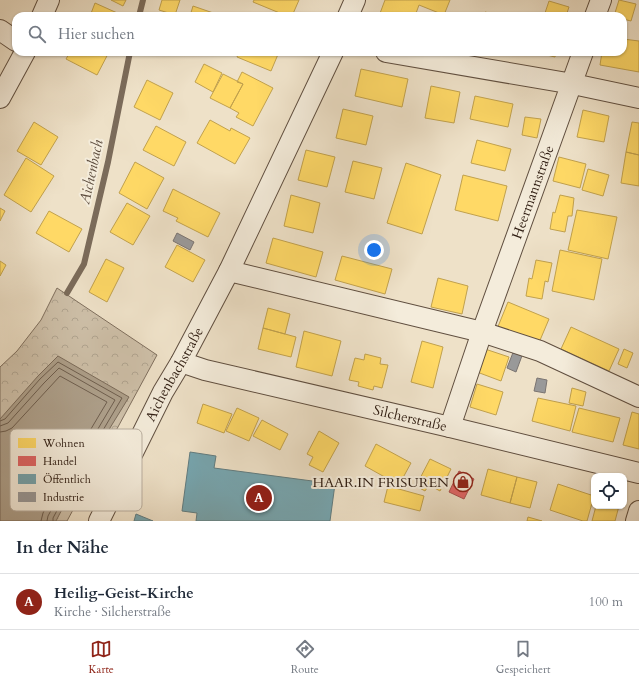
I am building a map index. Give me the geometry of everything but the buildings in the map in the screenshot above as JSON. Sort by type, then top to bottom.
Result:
[{"type":"street","points":[[44,12],[49,0]]},
{"type":"street","points":[[350,12],[354,0]]},
{"type":"street","points":[[596,12],[601,0]]},
{"type":"street","points":[[0,30],[12,38]]},
{"type":"street","points":[[0,98],[23,56]]},
{"type":"street","name":"Aichenbachstraße","points":[[142,434],[163,392],[181,362],[229,271],[331,56]]},
{"type":"street","points":[[409,56],[573,84],[639,98]]},
{"type":"street","name":"Heermannstraße","points":[[450,427],[482,332],[573,84],[582,56]]},
{"type":"street","points":[[229,271],[482,332],[540,351],[639,398]]},
{"type":"street","name":"Silcherstraße","points":[[181,362],[204,370],[450,427],[639,473]]},
{"type":"street","name":"Aichenbachstraße","points":[[99,521],[104,511]]},
{"type":"street","points":[[636,521],[639,511]]},
{"type":"green space","points":[[57,288],[157,355],[117,429],[10,429],[10,511],[72,511],[67,521],[0,521],[0,367],[17,351],[41,320]]},
{"type":"water","points":[[58,356],[129,397],[109,429],[10,429],[10,511],[61,511],[56,521],[0,521],[0,419]]},
{"type":"waterway","name":"Aichenbach","points":[[140,12],[143,0]]},
{"type":"waterway","name":"Aichenbach","points":[[67,293],[84,264],[108,162],[129,56]]},
{"type":"place","name":"HAAR.IN FRISUREN","points":[[463,482]]},
{"type":"place","name":"Heilig-Geist-Kirche","points":[[259,498]]}]
